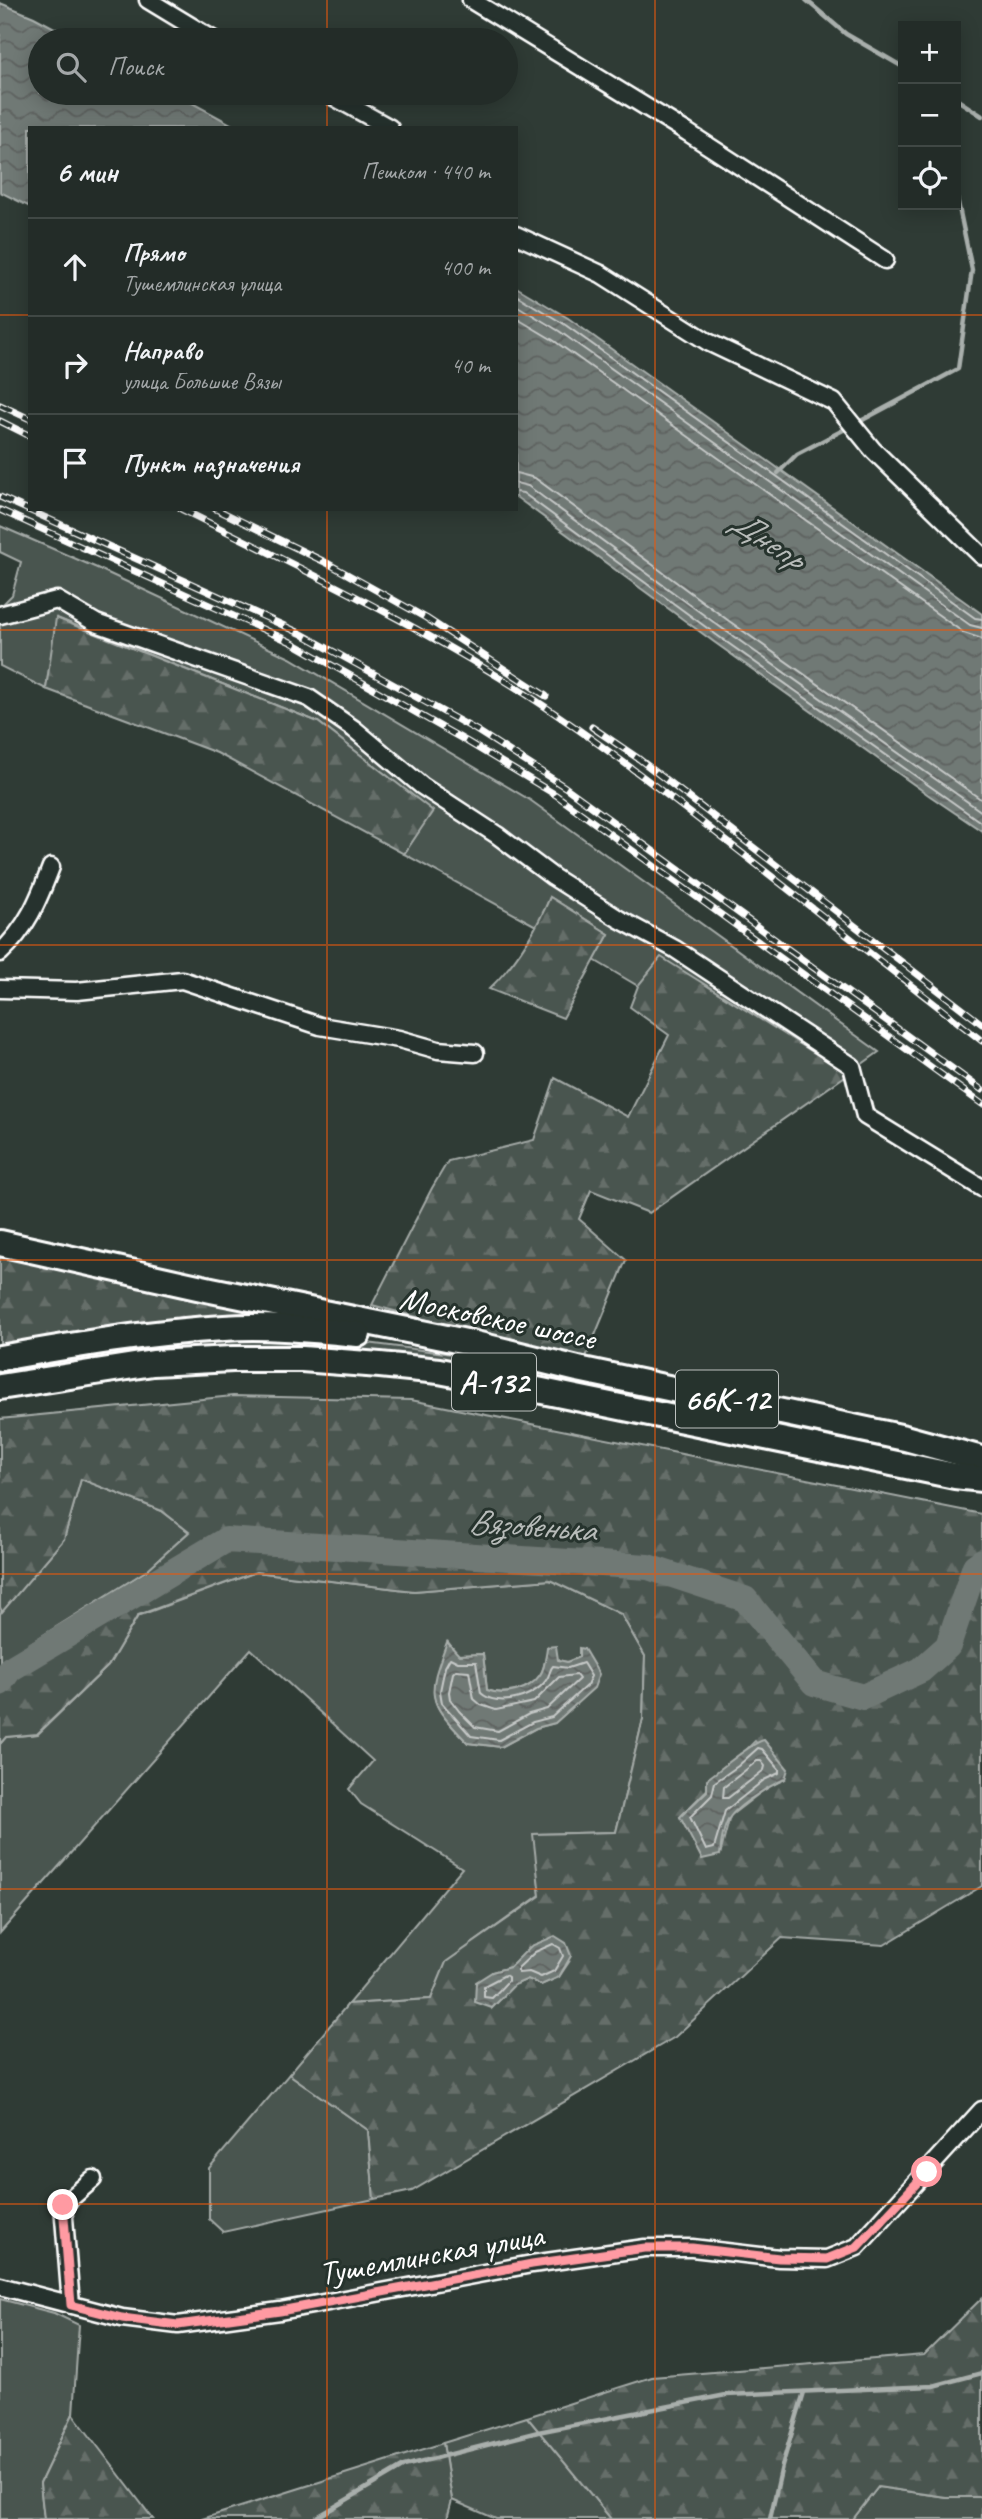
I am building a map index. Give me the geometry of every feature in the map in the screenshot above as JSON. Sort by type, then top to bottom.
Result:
[{"type":"main road","name":"Московское шоссе","points":[[0,1243],[905,1438],[982,1458]]},
{"type":"main road","name":"А-132","points":[[0,1359],[134,1337],[226,1328],[285,1328],[471,1343]]},
{"type":"main road","name":"А-132","points":[[0,1387],[153,1363],[302,1359],[380,1365],[439,1371],[956,1476],[982,1479]]},
{"type":"street","points":[[148,0],[194,28]]},
{"type":"street","points":[[471,0],[517,28]]},
{"type":"street","points":[[518,29],[687,132],[886,260]]},
{"type":"street","points":[[349,105],[386,126]]},
{"type":"street","points":[[518,236],[601,274],[708,342],[834,401],[873,450],[982,556]]},
{"type":"street","points":[[0,615],[57,600],[96,623],[309,698],[354,729],[422,786],[497,835],[553,877],[619,919],[676,949],[852,1066],[864,1116],[982,1188]]},
{"type":"street","points":[[0,953],[14,940],[37,905],[51,867]]},
{"type":"street","points":[[0,989],[77,991],[182,980],[320,1026],[399,1039],[438,1050],[475,1053]]},
{"type":"street","name":"Тушемлинская улица","points":[[0,2286],[122,2318],[178,2325],[293,2308],[532,2264],[645,2248],[692,2248],[779,2258],[827,2259],[857,2247],[982,2110]]},
{"type":"street","points":[[71,2305],[63,2205],[93,2179]]},
{"type":"green space","points":[[0,526],[290,658],[530,800],[879,1052],[848,1074],[661,958],[638,986],[594,960],[609,934],[550,897],[538,927],[404,854],[432,811],[318,722],[57,618],[46,689],[0,666],[0,607],[12,595],[21,562],[0,552]]},
{"type":"green space","points":[[56,618],[318,722],[433,811],[404,854],[217,753],[46,689]]},
{"type":"green space","points":[[550,897],[609,934],[563,1018],[489,989],[524,946]]},
{"type":"green space","points":[[661,957],[848,1074],[649,1213],[591,1190],[579,1219],[626,1260],[584,1362],[372,1305],[448,1161],[534,1140],[555,1078],[628,1117],[669,1035],[630,1007],[638,986]]},
{"type":"green space","points":[[0,1251],[275,1310],[0,1349]]},
{"type":"green space","points":[[227,1339],[352,1341],[475,1357],[578,1377],[907,1450],[912,1454],[904,1456],[416,1358],[0,1378],[0,1367],[157,1343]]},
{"type":"green space","points":[[233,1396],[411,1400],[982,1514],[982,1886],[884,1945],[782,1938],[675,2037],[412,2191],[374,2199],[368,2130],[289,2074],[348,2004],[431,1999],[446,1962],[540,1896],[533,1834],[616,1832],[643,1719],[645,1656],[621,1614],[550,1580],[414,1591],[256,1572],[138,1615],[108,1666],[37,1734],[6,1737],[0,1744],[0,1666],[3,1662],[146,1571],[189,1532],[162,1511],[81,1479],[64,1539],[2,1612],[0,1419]],"holes":[[[755,1741],[785,1779],[769,1786],[730,1816],[720,1855],[690,1835],[680,1817]],[[569,1962],[559,1977],[541,1985],[528,1979],[514,1985],[492,2008],[492,1972],[510,1967]]]},
{"type":"green space","points":[[81,1479],[162,1511],[189,1532],[146,1571],[32,1642],[0,1666],[0,1613],[64,1539]]},
{"type":"green space","points":[[256,1572],[414,1591],[550,1580],[621,1614],[645,1656],[643,1719],[616,1832],[534,1834],[540,1895],[447,1962],[431,1999],[348,2004],[462,1868],[361,1804],[349,1789],[373,1761],[251,1649],[0,1933],[0,1744],[6,1737],[38,1734],[108,1666],[138,1616]],"holes":[[[448,1642],[458,1655],[483,1654],[487,1690],[494,1692],[516,1691],[529,1685],[540,1675],[548,1647],[558,1660],[567,1662],[579,1657],[555,1723],[536,1728],[501,1747],[468,1743],[438,1707],[435,1688]]]},
{"type":"green space","points":[[289,2074],[368,2130],[374,2199],[223,2232],[209,2219],[209,2168]]},
{"type":"green space","points":[[982,2298],[982,2497],[946,2497],[878,2487],[853,2519],[611,2519],[527,2417],[652,2377],[924,2355]]},
{"type":"green space","points":[[0,2299],[54,2313],[79,2325],[73,2414],[40,2483],[44,2519],[0,2519]]},
{"type":"green space","points":[[73,2414],[153,2519],[44,2519],[40,2483]]},
{"type":"green space","points":[[527,2417],[611,2519],[496,2519],[452,2500],[443,2443]]},
{"type":"green space","points":[[443,2443],[452,2500],[447,2519],[202,2519]]},
{"type":"green space","points":[[878,2487],[946,2497],[982,2497],[982,2519],[853,2519]]},
{"type":"water","points":[[0,3],[55,28],[28,28],[28,105],[196,105],[234,126],[28,126],[28,206],[0,192]]},
{"type":"water","name":"Днепр","points":[[518,288],[568,318],[982,614],[982,831],[714,642],[518,498]]},
{"type":"water","points":[[447,1642],[459,1655],[483,1654],[487,1690],[494,1692],[516,1691],[535,1681],[543,1669],[547,1647],[556,1646],[558,1660],[567,1662],[579,1657],[579,1648],[584,1649],[599,1674],[594,1688],[555,1723],[536,1728],[501,1747],[468,1743],[444,1717],[434,1697],[436,1675]]},
{"type":"water","points":[[764,1740],[788,1769],[785,1779],[734,1812],[724,1830],[720,1855],[702,1859],[680,1817],[707,1791],[707,1779],[744,1751]]},
{"type":"water","points":[[555,1936],[566,1943],[571,1956],[559,1977],[541,1985],[528,1979],[514,1985],[492,2008],[475,2002],[476,1982],[492,1972],[510,1967],[531,1946]]},
{"type":"waterway","points":[[806,0],[846,34],[898,64]]},
{"type":"waterway","points":[[961,102],[982,116]]},
{"type":"waterway","points":[[857,423],[958,369],[972,270],[960,210]]},
{"type":"waterway","points":[[778,473],[797,454],[849,427]]},
{"type":"waterway","name":"Вязовенька","points":[[0,1683],[10,1669],[226,1540],[648,1567],[745,1599],[814,1683],[863,1697],[921,1670],[948,1646],[975,1566],[982,1561]]},
{"type":"waterway","points":[[314,2519],[404,2466],[538,2432],[726,2395],[933,2386],[982,2373]]},
{"type":"waterway","points":[[770,2519],[782,2466],[804,2392]]},
{"type":"railway","points":[[0,405],[28,418]]},
{"type":"railway","points":[[0,421],[28,435]]},
{"type":"railway","points":[[0,497],[28,510]]},
{"type":"railway","points":[[0,510],[291,642],[556,795],[982,1104]]},
{"type":"railway","points":[[31,511],[300,633],[476,730],[565,787],[982,1090]]},
{"type":"railway","points":[[185,511],[382,610],[532,698],[659,789],[982,1041]]},
{"type":"railway","points":[[220,511],[329,564],[426,618],[546,696]]},
{"type":"railway","points":[[592,727],[639,759],[982,1024]]},
{"type":"route","points":[[63,2205],[71,2305],[122,2318],[178,2325],[280,2311],[532,2264],[645,2248],[692,2248],[779,2258],[827,2259],[843,2255],[857,2247],[927,2172]]}]
